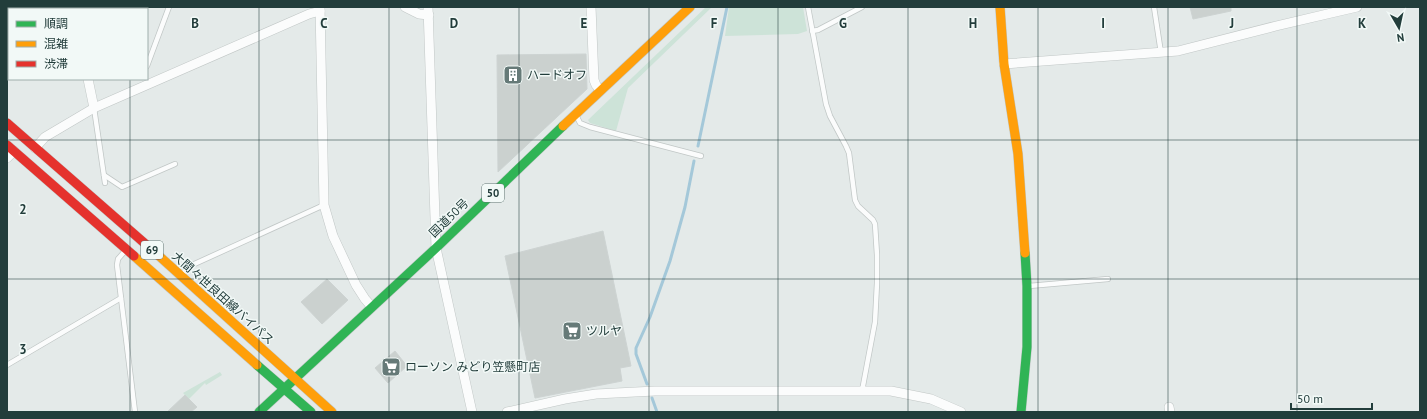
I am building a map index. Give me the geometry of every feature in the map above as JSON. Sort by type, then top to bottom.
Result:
[{"type":"main road","name":"国道50号","points":[[259,412],[371,306],[436,248],[600,90],[690,7]]},
{"type":"main road","points":[[1000,7],[1004,64],[1017,151],[1027,286],[1027,347],[1021,412]]},
{"type":"main road","name":"大間々世良田線バイパス","points":[[7,123],[181,275],[332,412]]},
{"type":"main road","name":"69","points":[[11,148],[311,412]]},
{"type":"street","points":[[405,7],[419,14],[428,11],[436,248],[472,412]]},
{"type":"street","points":[[591,7],[594,80],[600,90]]},
{"type":"street","points":[[1004,64],[1178,51],[1357,7]]},
{"type":"street","points":[[35,148],[45,137],[94,108],[143,84],[320,9],[324,205],[333,236],[356,285],[371,306]]},
{"type":"street","points":[[88,80],[94,108]]},
{"type":"street","points":[[7,158],[11,148]]},
{"type":"street","points":[[507,412],[565,399],[596,394],[663,391],[891,391],[931,399],[961,412]]},
{"type":"lane","points":[[148,63],[169,7]]},
{"type":"lane","points":[[808,7],[826,104],[830,116],[849,153],[855,200],[858,206],[870,216],[875,224],[877,283],[875,322],[862,391]]},
{"type":"lane","points":[[812,31],[818,30],[862,7]]},
{"type":"lane","points":[[1154,7],[1161,53]]},
{"type":"lane","points":[[94,108],[105,183]]},
{"type":"lane","points":[[575,114],[580,122],[590,127],[701,156]]},
{"type":"lane","points":[[104,175],[122,187],[176,164]]},
{"type":"lane","points":[[181,275],[190,266],[324,205]]},
{"type":"lane","points":[[126,249],[117,261],[135,412]]},
{"type":"lane","points":[[1027,286],[1108,279]]},
{"type":"lane","points":[[7,365],[121,298]]},
{"type":"green space","points":[[706,7],[712,7],[628,88],[616,131],[590,123],[588,120]]},
{"type":"green space","points":[[729,7],[803,7],[807,31],[798,34],[725,36]]},
{"type":"green space","points":[[220,372],[222,375],[206,385],[205,383],[189,399],[183,393]]},
{"type":"building","points":[[1190,7],[1231,7],[1231,11],[1193,19]]},
{"type":"building","points":[[586,54],[587,89],[498,172],[497,55]]},
{"type":"building","points":[[603,231],[631,366],[620,368],[622,381],[535,398],[505,256]]},
{"type":"building","points":[[327,279],[348,300],[322,324],[301,302]]},
{"type":"building","name":"ローソン みどり笠懸町店","points":[[395,351],[407,366],[388,383],[375,368]]},
{"type":"building","points":[[185,395],[197,407],[191,412],[167,412]]},
{"type":"waterway","points":[[698,146],[727,7]]},
{"type":"waterway","points":[[647,384],[636,354],[636,348],[650,317],[670,261],[685,207],[694,161]]},
{"type":"waterway","points":[[652,398],[657,412]]},
{"type":"traffic: fast","points":[[259,412],[436,248],[563,126]]},
{"type":"traffic: fast","points":[[1021,412],[1027,347],[1027,286],[1025,253]]},
{"type":"traffic: fast","points":[[257,365],[311,412]]},
{"type":"traffic: slow","points":[[563,126],[690,7]]},
{"type":"traffic: slow","points":[[1000,7],[1004,64],[1018,154],[1025,253]]},
{"type":"traffic: slow","points":[[158,255],[332,412]]},
{"type":"traffic: slow","points":[[134,256],[257,365]]},
{"type":"traffic: jam","points":[[7,123],[158,255]]},
{"type":"traffic: jam","points":[[7,145],[134,256]]},
{"type":"place","name":"ハードオフ","points":[[513,75]]},
{"type":"place","name":"ツルヤ","points":[[572,331]]},
{"type":"place","name":"ローソン みどり笠懸町店","points":[[391,367]]}]
